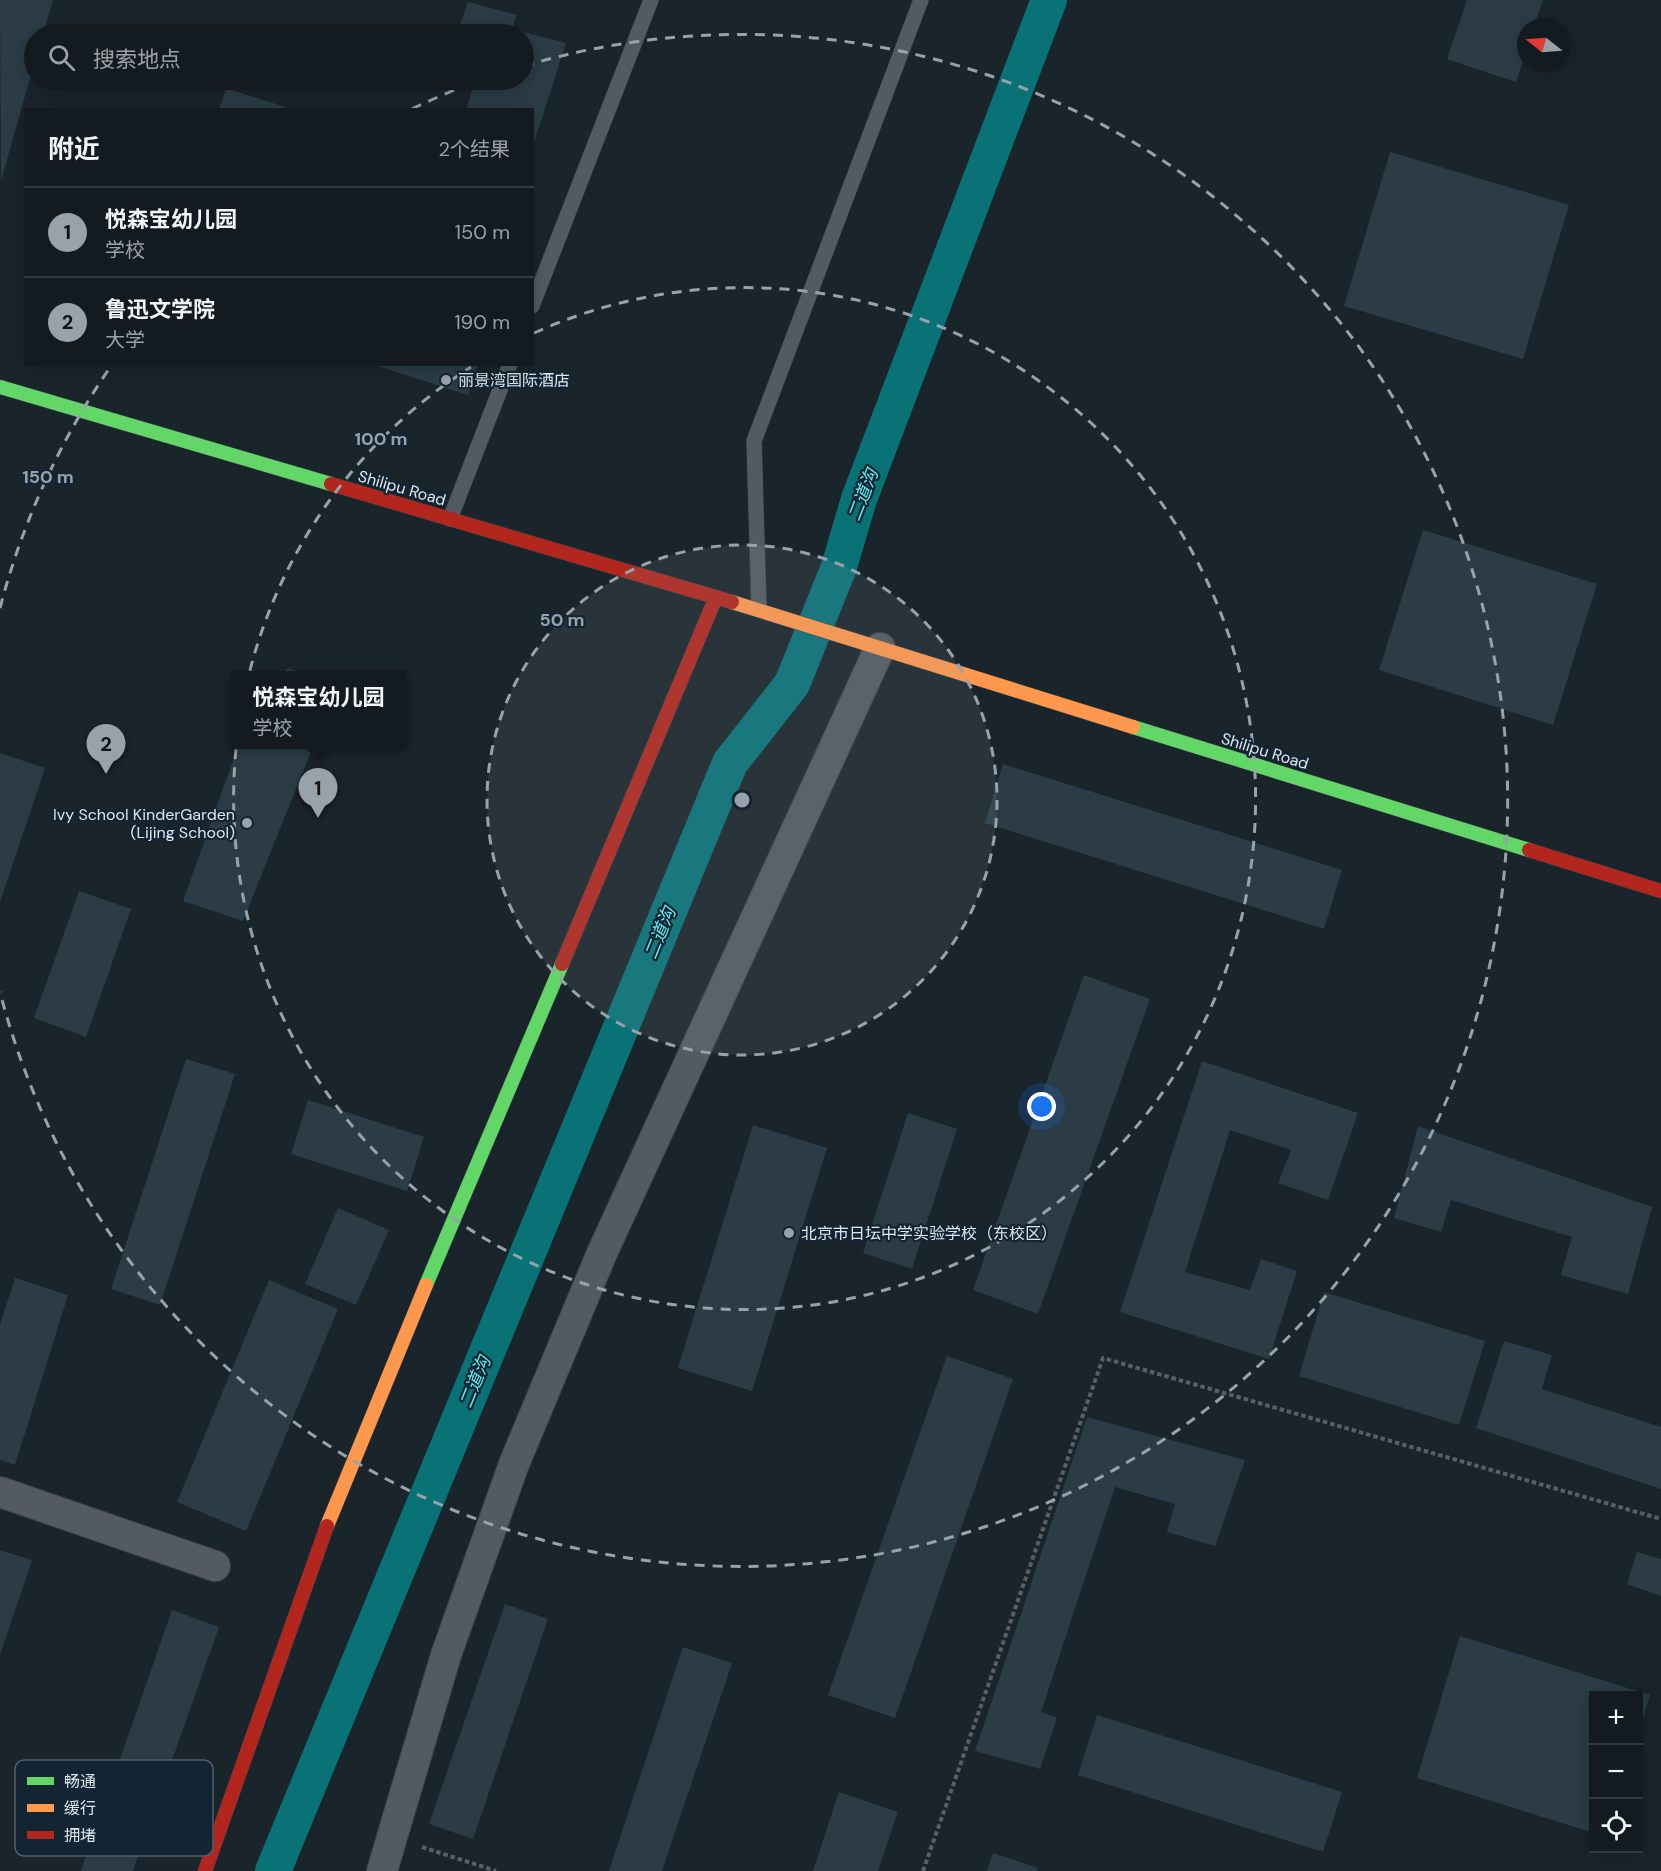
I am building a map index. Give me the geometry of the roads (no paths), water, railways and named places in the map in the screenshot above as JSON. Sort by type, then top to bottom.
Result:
[{"type":"street","name":"Shilipu Road","points":[[0,387],[759,610],[1661,891]]},
{"type":"street","points":[[213,1848],[336,1499],[716,597]]},
{"type":"street","points":[[382,1871],[394,1837],[446,1655],[514,1464],[602,1253],[870,645]]},
{"type":"street","points":[[0,1492],[215,1566]]},
{"type":"street","points":[[205,1871],[210,1856]]},
{"type":"lane","points":[[534,301],[651,0]]},
{"type":"lane","points":[[759,610],[754,441],[921,0]]},
{"type":"lane","points":[[450,519],[509,366]]},
{"type":"waterway","name":"二道沟","points":[[273,1871],[730,763],[792,684],[839,567],[859,499],[1049,0]]},
{"type":"place","name":"丽景湾国际酒店","points":[[446,380]]},
{"type":"place","name":"鲁迅文学院","points":[[106,774]]},
{"type":"place","name":"悦森宝幼儿园","points":[[318,818]]},
{"type":"place","name":"Ivy School KinderGarden (Lijing School)","points":[[247,823]]},
{"type":"place","name":"北京市日坛中学实验学校（东校区）","points":[[789,1233]]}]
